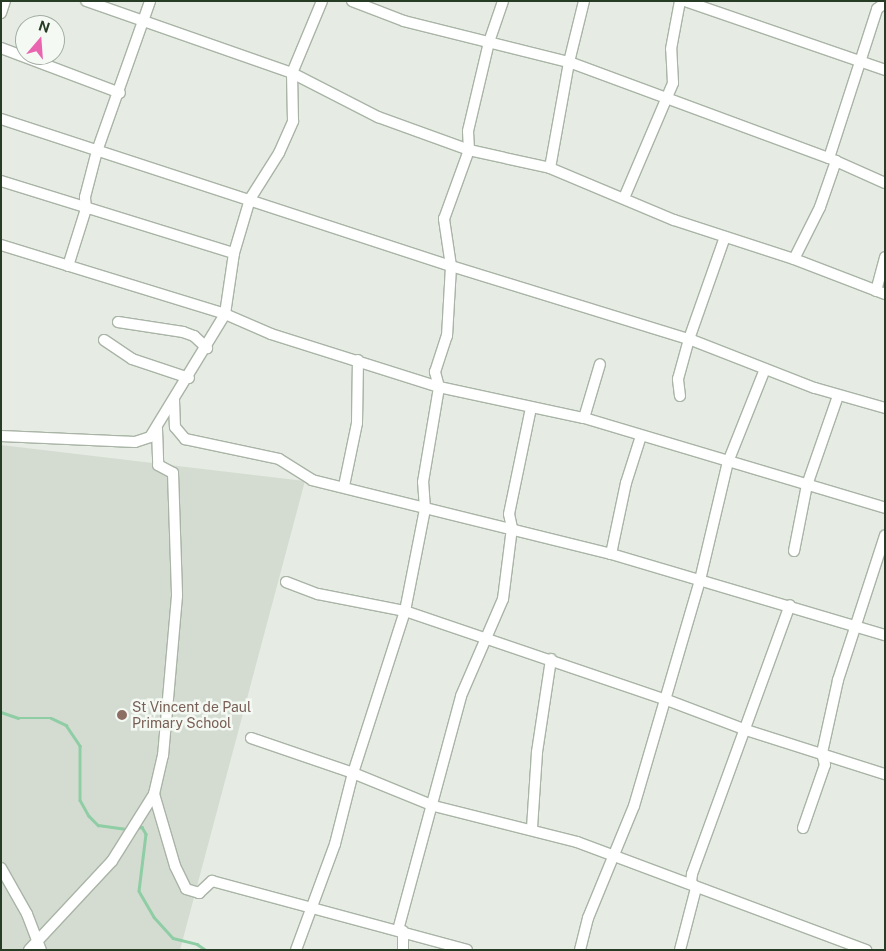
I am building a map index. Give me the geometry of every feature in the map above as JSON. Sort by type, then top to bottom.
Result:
[{"type":"street","points":[[1,13],[5,1]]},
{"type":"street","points":[[86,1],[292,74],[378,117],[469,150],[550,168],[725,238],[794,259],[880,292],[885,257]]},
{"type":"street","points":[[68,266],[86,209],[84,197],[97,151],[120,93],[150,1]]},
{"type":"street","points":[[1,436],[142,442],[157,429],[207,348],[225,314],[234,253],[250,198],[279,154],[293,121],[292,74],[322,1]]},
{"type":"street","points":[[352,1],[404,21],[569,62],[832,160],[885,183]]},
{"type":"street","points":[[296,950],[335,844],[353,773],[405,611],[425,509],[423,482],[440,387],[435,372],[447,336],[451,266],[444,219],[469,150],[468,131],[489,42],[502,1]]},
{"type":"street","points":[[550,168],[569,62],[584,1]]},
{"type":"street","points":[[624,198],[673,83],[671,49],[686,2],[885,70]]},
{"type":"street","points":[[794,259],[820,207],[860,62],[877,9],[884,3]]},
{"type":"street","points":[[1,48],[120,93]]},
{"type":"street","points":[[1,119],[250,198],[451,266],[689,339],[838,396],[885,408]]},
{"type":"street","points":[[1,180],[86,209],[234,253]]},
{"type":"street","points":[[680,396],[678,379],[689,339],[725,238]]},
{"type":"street","points":[[1,245],[225,314],[271,334],[440,387],[530,408],[584,418],[885,508]]},
{"type":"street","points":[[118,322],[184,332],[194,336],[207,348]]},
{"type":"street","points":[[104,340],[132,359],[189,378]]},
{"type":"street","points":[[344,486],[357,423],[358,360]]},
{"type":"street","points":[[584,418],[600,364]]},
{"type":"street","points":[[580,950],[588,918],[612,854],[634,806],[667,700],[700,580],[728,462],[765,369]]},
{"type":"street","points":[[794,551],[807,485],[838,396]]},
{"type":"street","points":[[174,400],[175,426],[185,439],[279,458],[312,480],[344,486],[425,509],[512,528],[611,554],[854,624],[885,635]]},
{"type":"street","points":[[403,950],[401,930],[461,696],[503,599],[512,528],[509,514],[530,408]]},
{"type":"street","points":[[29,950],[40,946],[112,862],[154,794],[163,755],[176,596],[173,472],[158,465],[157,429]]},
{"type":"street","points":[[611,554],[626,483],[641,436]]},
{"type":"street","points":[[803,828],[825,765],[822,753],[854,624],[885,535]]},
{"type":"street","points":[[286,582],[318,594],[405,611],[667,700],[746,730],[885,774]]},
{"type":"street","points":[[696,888],[691,882],[692,874],[790,606]]},
{"type":"street","points":[[532,828],[537,752],[550,660]]},
{"type":"street","points":[[251,738],[353,773],[434,806],[532,828],[612,854],[696,888],[776,914],[866,950]]},
{"type":"street","points":[[154,794],[175,866],[186,889],[199,893],[212,881],[401,930],[468,950]]},
{"type":"street","points":[[1,868],[40,946]]},
{"type":"street","points":[[680,950],[696,888]]},
{"type":"shaded area","name":"St Vincent de Paul Primary School","points":[[1,445],[305,481],[180,950],[1,950]]},
{"type":"waterway","points":[[1,712],[18,718],[51,718],[66,725],[80,746],[80,800],[89,816],[98,825],[128,829]]},
{"type":"waterway","points":[[136,828],[142,827],[146,834],[139,891],[154,917],[173,938],[197,944],[206,950]]},
{"type":"place","name":"St Vincent de Paul Primary School","points":[[122,715]]}]
